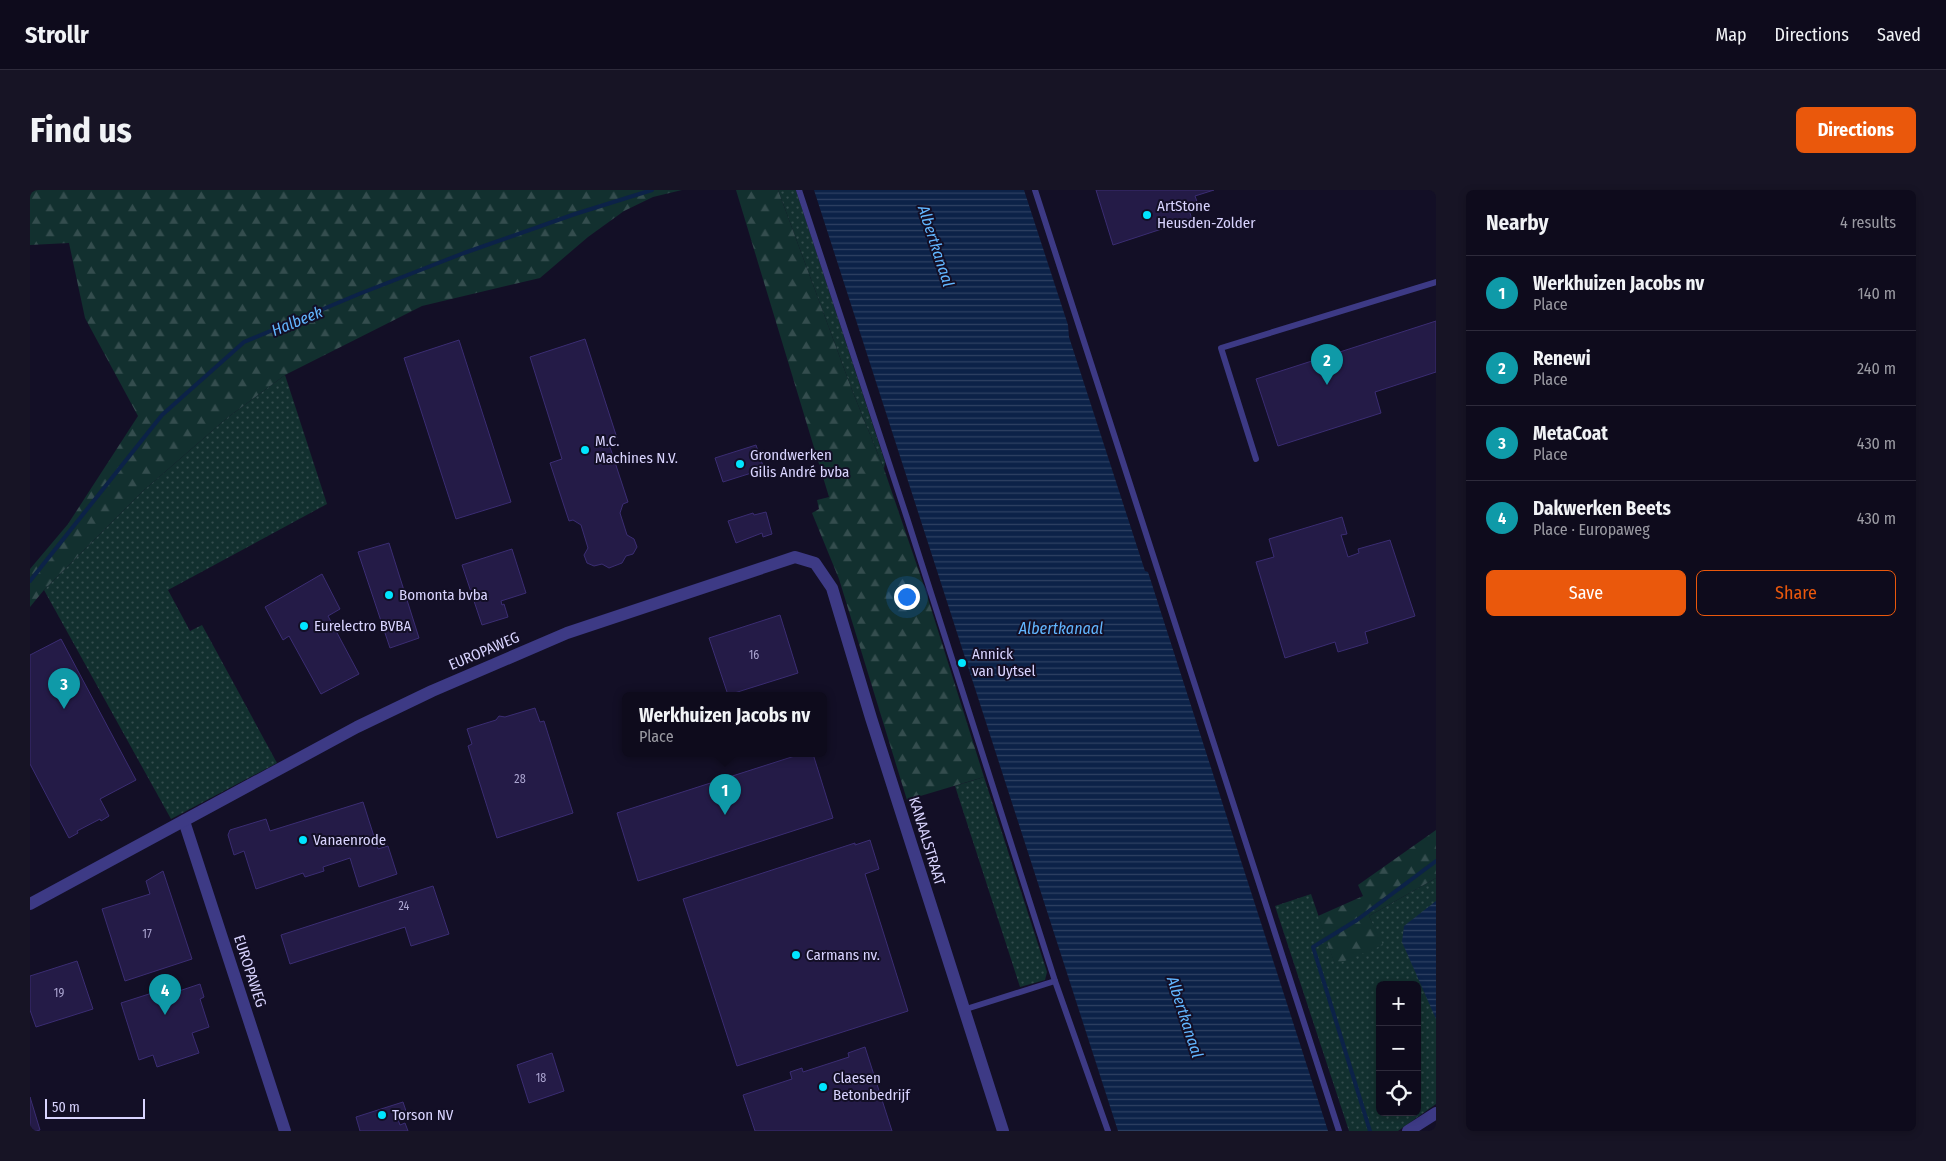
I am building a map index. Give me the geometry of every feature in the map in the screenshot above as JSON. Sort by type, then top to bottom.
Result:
[{"type":"street","name":"EUROPAWEG","points":[[30,904],[357,728],[501,660],[567,634],[795,557],[815,563]]},
{"type":"street","name":"KANAALSTRAAT","points":[[815,563],[832,588],[963,1010],[1003,1131]]},
{"type":"street","name":"EUROPAWEG","points":[[184,821],[285,1131]]},
{"type":"street","points":[[1408,1131],[1436,1113]]},
{"type":"lane","points":[[799,190],[904,509],[1055,981],[1108,1131]]},
{"type":"lane","points":[[1035,190],[1339,1131]]},
{"type":"lane","points":[[1256,459],[1221,348],[1436,282]]},
{"type":"lane","points":[[963,1010],[1055,981]]},
{"type":"green space","points":[[30,190],[682,190],[653,197],[624,211],[588,237],[540,278],[422,306],[285,375],[227,418],[143,491],[44,590],[30,607],[30,569],[68,524],[138,416],[85,318],[69,243],[30,245]]},
{"type":"green space","points":[[736,190],[778,190],[852,390],[884,469],[924,586],[984,777],[907,800],[839,579],[812,513],[819,509],[817,500],[829,497]]},
{"type":"green space","points":[[778,190],[796,190],[885,462],[884,469],[852,390]]},
{"type":"green space","points":[[285,375],[327,504],[168,590],[190,631],[202,625],[277,763],[171,819],[44,590],[143,491],[227,418]]},
{"type":"green space","points":[[984,777],[1047,972],[1045,980],[1020,987],[955,786]]},
{"type":"green space","points":[[1436,830],[1436,878],[1369,916],[1383,945],[1335,965],[1318,916],[1363,896],[1358,885]]},
{"type":"green space","points":[[1436,878],[1436,1104],[1421,1115],[1421,981],[1376,981],[1376,1116],[1419,1116],[1398,1131],[1349,1131],[1275,906],[1311,894],[1335,964],[1382,945],[1369,916]]},
{"type":"water","name":"Albertkanaal","points":[[814,190],[1024,190],[1068,325],[1069,337],[1145,571],[1148,572],[1328,1131],[1118,1131]]},
{"type":"water","points":[[1436,901],[1436,1019],[1421,981],[1419,981],[1402,942],[1404,926]]},
{"type":"building","name":"ArtStone Heusden-Zolder","points":[[1096,190],[1214,190],[1195,196],[1199,207],[1189,210],[1192,219],[1113,245]]},
{"type":"building","points":[[1436,321],[1436,372],[1375,392],[1381,413],[1278,446],[1256,379]]},
{"type":"building","name":"M.C. Machines N.V.","points":[[585,339],[617,438],[608,441],[628,502],[623,504],[620,513],[627,535],[634,539],[637,547],[633,554],[626,556],[622,563],[609,568],[602,564],[594,566],[587,563],[584,555],[588,548],[581,525],[573,520],[569,521],[550,463],[562,459],[530,357]]},
{"type":"building","points":[[459,340],[511,502],[456,519],[404,358]]},
{"type":"building","name":"Grondwerken Gilis André bvba","points":[[756,445],[764,469],[723,482],[715,458]]},
{"type":"building","points":[[766,512],[772,534],[763,537],[762,533],[736,543],[728,521],[753,513],[754,515]]},
{"type":"building","points":[[1342,517],[1347,534],[1341,535],[1348,557],[1359,553],[1358,549],[1390,540],[1415,616],[1365,632],[1368,643],[1338,652],[1335,642],[1285,658],[1256,562],[1274,557],[1269,539]]},
{"type":"building","name":"Bomonta bvba","points":[[389,543],[419,638],[390,648],[358,552]]},
{"type":"building","points":[[512,549],[526,593],[501,601],[502,605],[504,604],[508,617],[482,625],[462,565]]},
{"type":"building","name":"Eurelectro BVBA","points":[[322,574],[340,609],[328,616],[359,674],[321,694],[289,636],[283,640],[265,607]]},
{"type":"building","points":[[780,615],[798,673],[738,692],[727,692],[709,638]]},
{"type":"building","points":[[61,639],[136,780],[100,799],[109,816],[77,831],[78,833],[69,838],[30,764],[30,655]]},
{"type":"building","points":[[535,708],[540,722],[544,721],[573,813],[497,838],[468,746],[472,744],[467,729],[496,720],[499,716],[505,717]]},
{"type":"building","points":[[792,757],[814,757],[833,818],[638,881],[617,813]]},
{"type":"building","name":"Vanaenrode","points":[[363,802],[378,849],[388,846],[397,874],[359,887],[350,858],[323,867],[324,871],[305,877],[303,873],[256,889],[244,851],[234,855],[228,835],[230,830],[266,819],[270,831]]},
{"type":"building","name":"Carmans nv.","points":[[870,840],[879,869],[865,874],[908,1011],[737,1066],[683,899],[855,843],[855,845]]},
{"type":"building","points":[[163,871],[192,959],[125,981],[102,909],[150,894],[146,881]]},
{"type":"building","points":[[433,886],[449,934],[411,946],[405,927],[290,964],[281,935]]},
{"type":"building","points":[[77,961],[93,1009],[36,1027],[30,1010],[30,976]]},
{"type":"building","points":[[200,984],[204,997],[200,999],[209,1027],[192,1033],[199,1053],[157,1067],[153,1055],[139,1060],[121,1003],[177,985],[179,991]]},
{"type":"building","name":"Claesen Betonbedrijf","points":[[865,1047],[892,1131],[755,1131],[743,1095],[792,1079],[790,1072],[802,1068],[803,1072],[849,1057],[848,1053]]},
{"type":"building","points":[[552,1053],[564,1091],[529,1103],[517,1065]]},
{"type":"building","points":[[30,1097],[40,1130],[36,1131],[30,1131]]},
{"type":"building","name":"Torson NV","points":[[403,1102],[407,1114],[397,1117],[400,1125],[405,1123],[408,1131],[360,1131],[356,1117]]},
{"type":"waterway","name":"Halbeek","points":[[30,581],[162,415],[244,342],[464,253],[575,214],[652,190]]},
{"type":"waterway","points":[[1370,1131],[1313,947],[1357,920],[1436,861]]},
{"type":"place","name":"ArtStone Heusden-Zolder","points":[[1147,215]]},
{"type":"place","name":"Renewi","points":[[1327,385]]},
{"type":"place","name":"M.C. Machines N.V.","points":[[585,450]]},
{"type":"place","name":"Grondwerken Gilis André bvba","points":[[740,464]]},
{"type":"place","name":"Bomonta bvba","points":[[389,595]]},
{"type":"place","name":"Eurelectro BVBA","points":[[304,626]]},
{"type":"place","name":"Annick van Uytsel","points":[[962,663]]},
{"type":"place","name":"MetaCoat","points":[[64,709]]},
{"type":"place","name":"Werkhuizen Jacobs nv","points":[[725,815]]},
{"type":"place","name":"Vanaenrode","points":[[303,840]]},
{"type":"place","name":"Carmans nv.","points":[[796,955]]},
{"type":"place","name":"Dakwerken Beets","points":[[165,1015]]},
{"type":"place","name":"Claesen Betonbedrijf","points":[[823,1087]]},
{"type":"place","name":"Torson NV","points":[[382,1115]]}]
